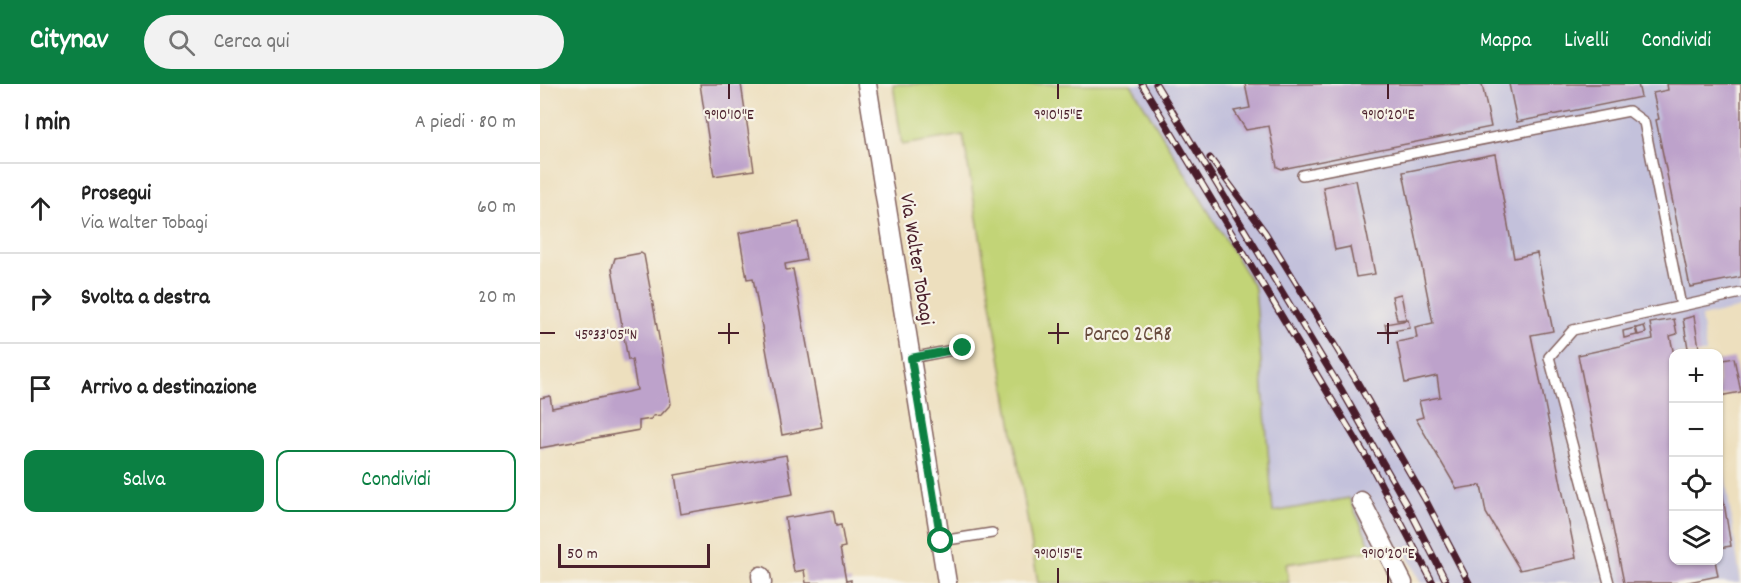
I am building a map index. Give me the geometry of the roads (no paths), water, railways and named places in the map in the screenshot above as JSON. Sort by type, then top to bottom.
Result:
[{"type":"street","name":"Via Walter Tobagi","points":[[867,84],[947,583]]},
{"type":"street","points":[[1361,501],[1403,583]]},
{"type":"lane","points":[[1302,175],[1629,111],[1644,122],[1681,306]]},
{"type":"lane","points":[[1609,583],[1549,357],[1573,330],[1741,293]]},
{"type":"lane","points":[[911,358],[963,348]]},
{"type":"lane","points":[[941,541],[992,533]]},
{"type":"railway","points":[[1142,84],[1367,458],[1433,583]]},
{"type":"railway","points":[[1156,84],[1341,389],[1409,509],[1447,583]]},
{"type":"railway","points":[[1210,158],[1265,232],[1356,380],[1426,501],[1469,583]]},
{"type":"park label","name":"Parco 2CR8","points":[[1128,333]]}]
